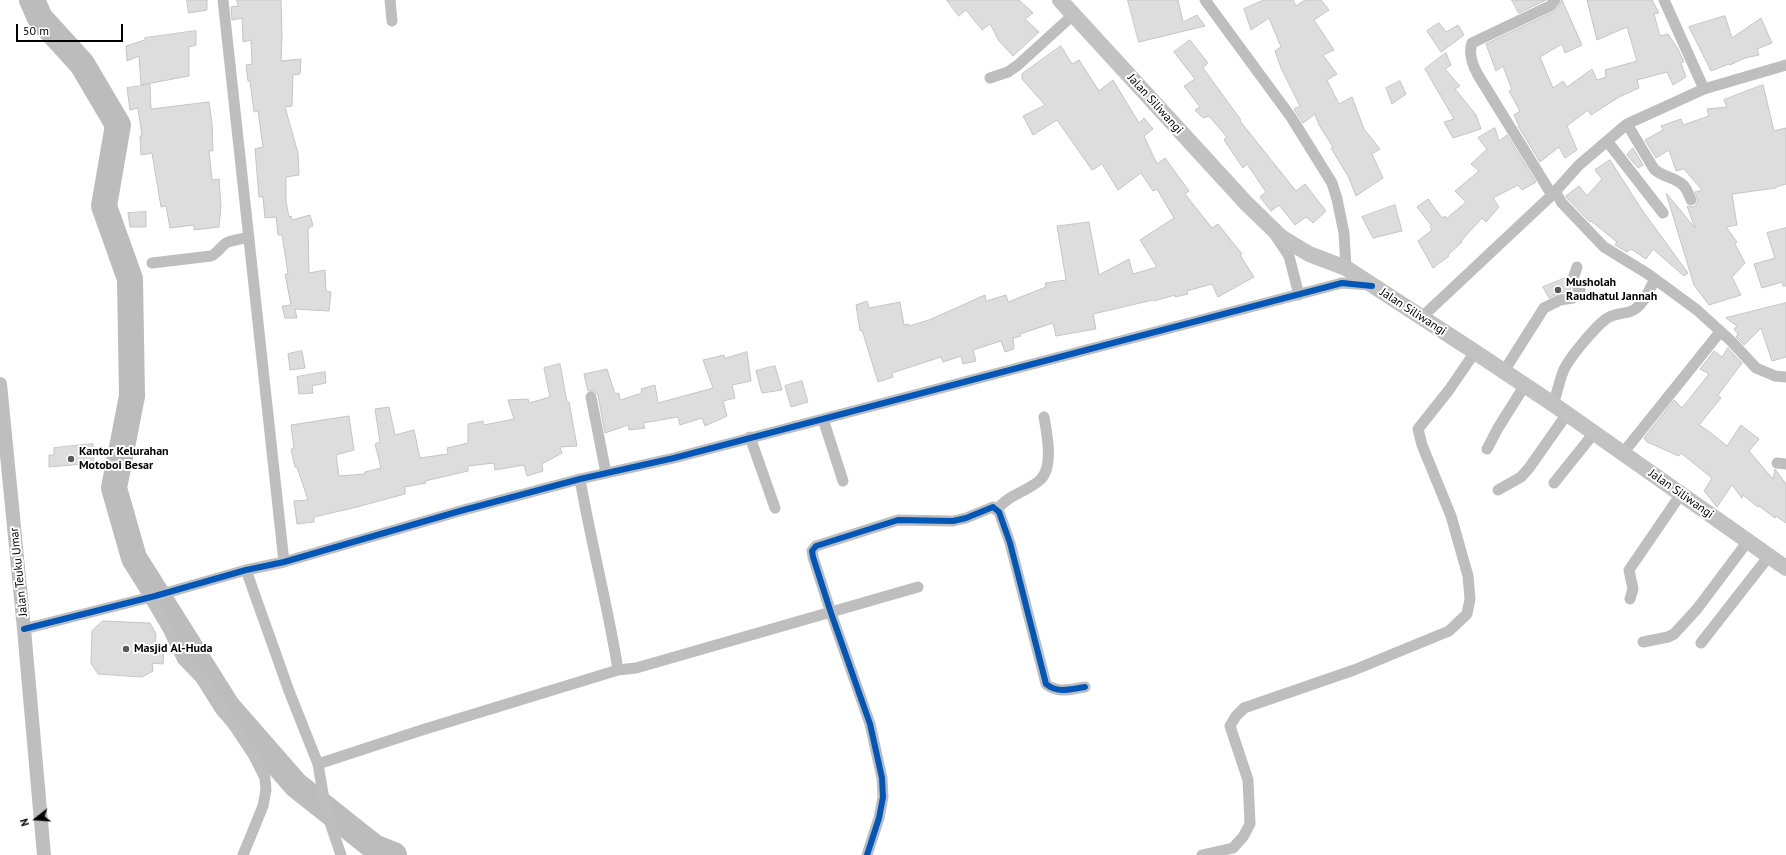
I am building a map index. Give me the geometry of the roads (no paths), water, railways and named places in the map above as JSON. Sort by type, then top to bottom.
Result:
[{"type":"main road","name":"Jalan Siliwangi","points":[[1060,0],[1270,228],[1309,254],[1346,268],[1504,371],[1786,568]]},
{"type":"street","points":[[223,0],[284,562]]},
{"type":"street","points":[[390,0],[392,21]]},
{"type":"street","points":[[1205,0],[1291,117],[1332,183],[1344,233],[1346,268]]},
{"type":"street","points":[[1555,0],[1550,6],[1472,43],[1470,48],[1472,60],[1478,75],[1500,114],[1554,193],[1604,247],[1655,279],[1697,310],[1756,368],[1764,373],[1786,377]]},
{"type":"street","points":[[1664,0],[1704,89]]},
{"type":"street","points":[[990,78],[1008,72],[1018,65],[1074,15]]},
{"type":"street","points":[[1417,314],[1554,193],[1579,165],[1627,124],[1704,89],[1786,65]]},
{"type":"street","points":[[1627,124],[1658,174],[1684,186],[1691,200]]},
{"type":"street","points":[[1607,141],[1663,213]]},
{"type":"street","points":[[1270,228],[1288,256],[1299,295]]},
{"type":"street","points":[[152,263],[211,256],[228,242],[249,237]]},
{"type":"street","points":[[1504,371],[1544,308],[1560,300],[1573,298],[1580,290],[1573,279],[1577,267]]},
{"type":"street","points":[[1553,404],[1563,371],[1590,335],[1606,319],[1617,314],[1631,311],[1637,307],[1644,300],[1655,279]]},
{"type":"street","points":[[24,629],[155,596],[246,570],[284,562],[460,511],[580,479],[674,458],[1342,283],[1372,286]]},
{"type":"street","points":[[1623,453],[1720,332]]},
{"type":"street","points":[[1202,855],[1233,848],[1243,837],[1250,824],[1248,780],[1230,726],[1236,716],[1244,708],[1354,670],[1450,631],[1467,614],[1470,599],[1468,576],[1451,516],[1422,445],[1418,429],[1446,394],[1475,352]]},
{"type":"street","name":"Jalan Teuku Umar","points":[[0,384],[44,855]]},
{"type":"street","points":[[1487,449],[1498,428],[1525,385]]},
{"type":"street","points":[[590,397],[606,473]]},
{"type":"street","points":[[1498,490],[1521,476],[1529,468],[1567,414]]},
{"type":"street","points":[[996,510],[1008,499],[1040,480],[1045,474],[1048,465],[1048,438],[1044,417]]},
{"type":"street","points":[[823,419],[843,481]]},
{"type":"street","points":[[1554,484],[1594,433]]},
{"type":"street","points":[[750,437],[775,508]]},
{"type":"street","points":[[580,479],[588,525],[606,602],[618,670]]},
{"type":"street","points":[[1630,599],[1633,590],[1629,570],[1681,494]]},
{"type":"street","points":[[867,855],[884,797],[882,778],[870,724],[813,557],[812,551],[816,546],[898,520],[953,521],[966,518],[993,507],[999,512],[1010,543],[1046,684],[1052,690],[1062,691],[1085,686]]},
{"type":"street","points":[[1643,642],[1668,637],[1674,634],[1697,610],[1748,541]]},
{"type":"street","points":[[1700,643],[1769,556]]},
{"type":"street","points":[[246,570],[289,691],[318,764],[325,795],[326,811],[341,855]]},
{"type":"street","points":[[318,764],[422,730],[618,670],[643,666],[918,587]]},
{"type":"street","points":[[155,596],[168,629],[183,660],[206,684],[254,756],[265,778],[266,790],[263,806],[243,855]]},
{"type":"waterway","points":[[32,0],[40,18],[82,64],[118,125],[104,206],[130,279],[132,396],[114,488],[134,558],[227,706],[296,785],[374,847],[394,855]]},
{"type":"place","name":"Musholah Raudhatul Jannah","points":[[1558,290]]},
{"type":"place","name":"Kantor Kelurahan Motoboi Besar","points":[[71,459]]},
{"type":"place","name":"Masjid Al-Huda","points":[[126,649]]}]
